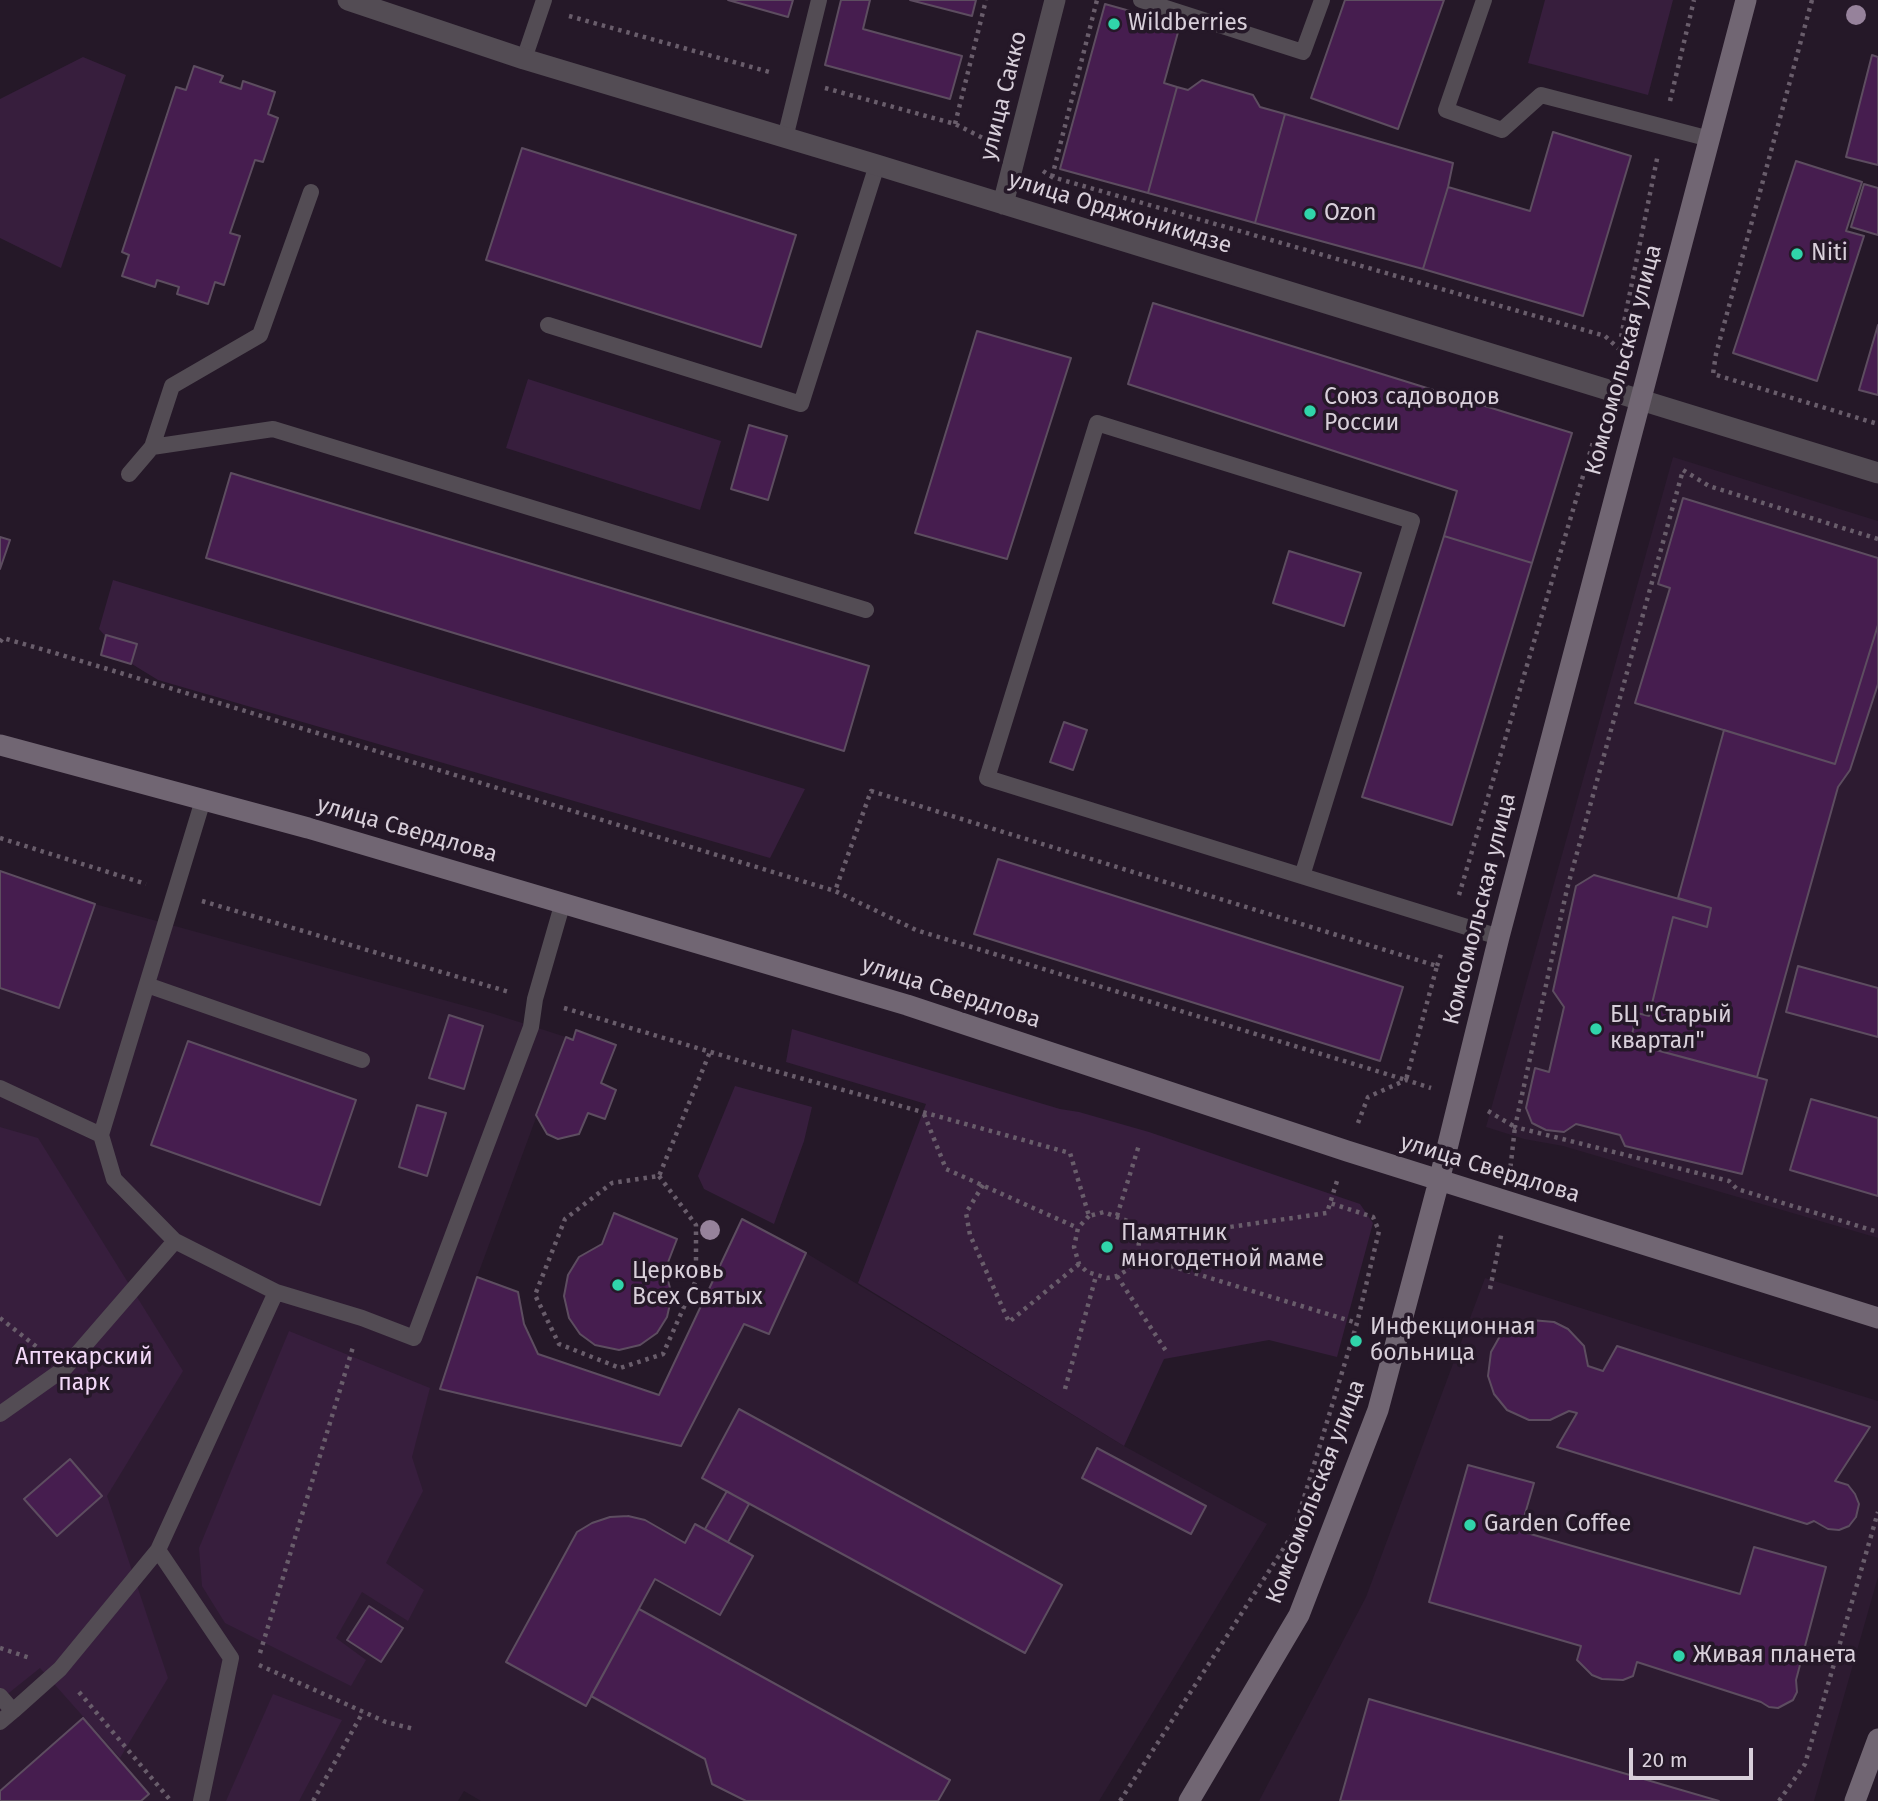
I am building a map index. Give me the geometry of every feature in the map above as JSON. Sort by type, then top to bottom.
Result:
[{"type":"main road","name":"Комсомольская улица","points":[[1189,1801],[1299,1615],[1378,1410],[1439,1181],[1499,937],[1746,0]]},
{"type":"main road","name":"улица Свердлова","points":[[0,745],[564,902],[907,1005],[1439,1181],[1878,1318]]},
{"type":"main road","points":[[1855,1801],[1878,1739]]},
{"type":"street","name":"улица Орджоникидзе","points":[[348,0],[524,59],[1878,473]]},
{"type":"street","name":"улица Сакко","points":[[1003,204],[1055,0]]},
{"type":"lane","points":[[785,138],[819,0]]},
{"type":"lane","points":[[1140,0],[1303,52],[1322,0]]},
{"type":"lane","points":[[1484,0],[1446,110],[1502,130],[1541,95],[1710,139]]},
{"type":"lane","points":[[524,59],[543,4]]},
{"type":"lane","points":[[548,325],[801,404],[877,165]]},
{"type":"lane","points":[[129,474],[152,447],[172,386],[260,335],[311,192]]},
{"type":"lane","points":[[1301,876],[1412,521],[1097,423],[987,778],[1301,876],[1499,937]]},
{"type":"lane","points":[[152,447],[273,429],[866,610]]},
{"type":"lane","points":[[203,800],[101,1135],[114,1179],[175,1241],[276,1292],[362,1318],[414,1338],[531,1027],[535,999],[564,902]]},
{"type":"lane","points":[[147,985],[362,1060]]},
{"type":"lane","points":[[0,1088],[101,1135]]},
{"type":"lane","points":[[0,1414],[65,1368],[175,1241]]},
{"type":"lane","points":[[0,1722],[60,1669],[158,1550],[276,1292]]},
{"type":"lane","points":[[158,1550],[231,1658],[201,1801]]},
{"type":"lane","points":[[0,1696],[13,1711]]},
{"type":"path","points":[[955,124],[986,0]]},
{"type":"path","points":[[1052,177],[1097,0]]},
{"type":"path","points":[[543,4],[955,124],[1016,154],[1052,177],[1605,336],[1619,349],[1663,127],[1694,0]]},
{"type":"path","points":[[1812,0],[1719,341],[1713,374],[1878,424]]},
{"type":"path","points":[[1,639],[835,891],[916,930],[1406,1080],[1437,966],[1594,439]]},
{"type":"path","points":[[1878,539],[1709,486],[1684,470],[1567,889],[1515,1127],[1729,1181],[1737,1189],[1878,1232]]},
{"type":"path","points":[[835,891],[871,791],[1437,966]]},
{"type":"path","points":[[0,838],[710,1052],[1070,1153],[1088,1216]]},
{"type":"path","points":[[659,1176],[710,1052]]},
{"type":"path","points":[[924,1114],[946,1169],[1078,1228]]},
{"type":"path","points":[[1117,1216],[1139,1145]]},
{"type":"path","points":[[659,1176],[696,1225],[696,1280],[663,1354],[620,1368],[559,1344],[535,1295],[565,1219],[611,1183],[659,1176]]},
{"type":"path","points":[[983,1185],[966,1213],[970,1235],[1009,1322],[1079,1264]]},
{"type":"path","points":[[1120,1801],[1293,1534],[1357,1323],[1379,1231],[1373,1217],[1330,1203],[1327,1213],[1139,1240]]},
{"type":"path","points":[[1104,1212],[1117,1216],[1130,1222],[1139,1240],[1138,1256],[1129,1269],[1117,1276],[1096,1276],[1079,1264],[1074,1247],[1078,1228],[1088,1216],[1104,1212]]},
{"type":"path","points":[[1138,1256],[1357,1323]]},
{"type":"path","points":[[1066,1389],[1096,1276]]},
{"type":"path","points":[[1117,1276],[1168,1354]]},
{"type":"path","points":[[0,1318],[65,1368]]},
{"type":"path","points":[[362,1318],[257,1664],[363,1712],[414,1729]]},
{"type":"path","points":[[1779,1801],[1805,1764],[1878,1511]]},
{"type":"path","points":[[60,1669],[170,1801]]},
{"type":"path","points":[[313,1801],[363,1712]]},
{"type":"shaded area","points":[[1673,457],[1878,521],[1878,1238],[1563,1146],[1524,1139],[1486,1127]]},
{"type":"shaded area","points":[[0,871],[95,904],[491,1013],[566,1037],[477,1277],[441,1389],[681,1446],[744,1324],[769,1333],[806,1253],[1124,1446],[1267,1524],[1099,1801],[481,1801],[464,1791],[458,1801],[0,1801]]},
{"type":"shaded area","points":[[1485,1278],[1878,1401],[1878,1577],[1814,1801],[1259,1801],[1366,1597]]},
{"type":"green space","points":[[1545,0],[1673,0],[1648,95],[1528,63]]},
{"type":"green space","points":[[83,57],[126,75],[61,268],[0,238],[0,99]]},
{"type":"green space","points":[[528,379],[721,441],[700,510],[506,448]]},
{"type":"green space","points":[[113,580],[805,789],[770,858],[158,680],[127,661],[99,629]]},
{"type":"green space","points":[[792,1029],[1060,1109],[1149,1132],[1360,1204],[1373,1223],[1337,1357],[1269,1340],[1164,1359],[1124,1446],[858,1283],[926,1104],[786,1062]]},
{"type":"green space","points":[[735,1086],[812,1107],[804,1141],[774,1224],[704,1189],[698,1176]]},
{"type":"green space","name":"Аптекарский парк","points":[[0,1127],[38,1138],[183,1371],[107,1496],[168,1678],[120,1758],[40,1668],[0,1700]]},
{"type":"green space","points":[[289,1331],[430,1388],[412,1457],[423,1491],[386,1563],[424,1590],[408,1621],[362,1592],[336,1638],[366,1660],[351,1686],[225,1623],[202,1586],[199,1548]]},
{"type":"green space","points":[[273,1694],[342,1720],[299,1801],[226,1801]]},
{"type":"building","points":[[728,0],[793,0],[788,17]]},
{"type":"building","points":[[841,0],[870,0],[863,29],[962,56],[950,99],[825,65]]},
{"type":"building","points":[[910,0],[976,0],[972,16]]},
{"type":"building","points":[[1345,0],[1444,0],[1398,129],[1311,98]]},
{"type":"building","points":[[1105,4],[1180,25],[1164,83],[1177,87],[1148,193],[1060,169]]},
{"type":"building","points":[[1872,55],[1878,57],[1878,165],[1846,157]]},
{"type":"building","points":[[194,66],[223,76],[220,82],[241,89],[243,81],[275,92],[268,114],[278,118],[263,162],[255,160],[230,233],[240,236],[224,285],[215,282],[208,304],[177,294],[179,287],[157,280],[155,287],[122,276],[129,255],[122,252],[176,87],[186,90]]},
{"type":"building","points":[[1202,80],[1253,95],[1260,107],[1285,114],[1255,223],[1148,193],[1177,87],[1188,90]]},
{"type":"building","points":[[1285,114],[1453,163],[1423,269],[1255,223]]},
{"type":"building","points":[[1553,132],[1631,156],[1583,316],[1423,269],[1448,187],[1530,211]]},
{"type":"building","points":[[522,148],[796,235],[761,347],[486,260]]},
{"type":"building","points":[[1796,161],[1862,182],[1846,231],[1864,236],[1817,381],[1733,353]]},
{"type":"building","points":[[1864,184],[1878,188],[1878,235],[1851,227]]},
{"type":"building","points":[[1153,303],[1572,433],[1532,563],[1444,536],[1457,491],[1128,384]]},
{"type":"building","points":[[1878,325],[1878,395],[1859,390]]},
{"type":"building","points":[[977,331],[1071,358],[1007,559],[915,533]]},
{"type":"building","points":[[749,425],[787,436],[768,500],[731,489]]},
{"type":"building","points":[[231,473],[869,666],[844,751],[206,558]]},
{"type":"building","points":[[1683,498],[1878,558],[1878,625],[1835,764],[1635,703],[1670,588],[1658,584]]},
{"type":"building","points":[[1444,536],[1532,563],[1452,825],[1362,797]]},
{"type":"building","points":[[0,537],[10,540],[0,569]]},
{"type":"building","points":[[1289,551],[1361,573],[1344,626],[1273,603]]},
{"type":"building","points":[[1878,625],[1878,684],[1850,770],[1838,787],[1757,1077],[1630,1043],[1637,1013],[1649,1016],[1673,917],[1707,927],[1711,908],[1678,898],[1724,730],[1835,764]]},
{"type":"building","points":[[106,635],[137,644],[131,664],[101,655]]},
{"type":"building","points":[[1064,722],[1087,730],[1073,770],[1050,762]]},
{"type":"building","points":[[998,859],[1403,987],[1380,1061],[974,934]]},
{"type":"building","points":[[0,871],[95,904],[59,1008],[0,988]]},
{"type":"building","name":"БЦ \"Старый квартал\"","points":[[1594,875],[1711,908],[1707,927],[1673,917],[1649,1016],[1637,1013],[1630,1043],[1767,1080],[1742,1174],[1625,1146],[1620,1135],[1576,1124],[1564,1132],[1546,1130],[1532,1123],[1526,1108],[1535,1068],[1549,1072],[1564,1007],[1553,991],[1576,886]]},
{"type":"building","points":[[1798,966],[1878,988],[1878,1037],[1786,1012]]},
{"type":"building","points":[[449,1015],[483,1026],[464,1089],[429,1078]]},
{"type":"building","points":[[576,1030],[616,1045],[601,1083],[616,1090],[605,1119],[588,1113],[579,1134],[558,1139],[547,1134],[536,1115],[566,1037],[573,1040]]},
{"type":"building","points":[[188,1041],[356,1100],[320,1205],[151,1145]]},
{"type":"building","points":[[1811,1099],[1878,1118],[1878,1196],[1790,1170]]},
{"type":"building","points":[[417,1105],[446,1113],[427,1176],[399,1167]]},
{"type":"building","name":"Церковь Всех Святых","points":[[614,1213],[677,1239],[665,1270],[672,1295],[667,1317],[657,1333],[640,1345],[619,1350],[595,1345],[580,1334],[569,1318],[564,1296],[568,1275],[579,1257],[602,1244]]},
{"type":"building","points":[[742,1219],[806,1253],[769,1334],[744,1324],[681,1446],[440,1389],[477,1277],[518,1292],[524,1324],[538,1354],[659,1395]]},
{"type":"building","points":[[1531,1320],[1554,1322],[1568,1329],[1584,1346],[1588,1366],[1603,1371],[1617,1346],[1870,1427],[1835,1481],[1848,1485],[1855,1494],[1859,1504],[1856,1517],[1849,1526],[1839,1530],[1828,1529],[1814,1521],[1807,1524],[1557,1447],[1577,1413],[1569,1411],[1550,1420],[1529,1420],[1507,1410],[1494,1394],[1488,1376],[1491,1352],[1500,1336],[1516,1325]]},
{"type":"building","points":[[739,1409],[1062,1585],[1025,1653],[702,1478]]},
{"type":"building","points":[[1097,1448],[1206,1506],[1191,1534],[1082,1478]]},
{"type":"building","points":[[70,1459],[102,1496],[57,1536],[24,1499]]},
{"type":"building","points":[[1468,1465],[1534,1483],[1520,1531],[1740,1594],[1754,1547],[1826,1567],[1793,1700],[1778,1708],[1769,1707],[1761,1702],[1637,1662],[1633,1676],[1623,1680],[1602,1679],[1592,1675],[1577,1660],[1581,1646],[1429,1602]]},
{"type":"building","points":[[727,1491],[749,1504],[728,1542],[705,1529]]},
{"type":"building","points":[[628,1516],[645,1520],[685,1543],[695,1524],[753,1556],[720,1615],[655,1579],[586,1706],[506,1662],[577,1532],[610,1517]]},
{"type":"building","points":[[369,1606],[403,1628],[381,1662],[347,1640]]},
{"type":"building","points":[[639,1609],[950,1780],[938,1801],[746,1801],[712,1784],[705,1759],[591,1696]]},
{"type":"building","points":[[1369,1699],[1719,1801],[1340,1801]]},
{"type":"building","points":[[83,1718],[149,1794],[141,1801],[0,1801],[0,1791]]},
{"type":"place","name":"Wildberries","points":[[1114,24]]},
{"type":"place","name":"Ozon","points":[[1310,214]]},
{"type":"place","name":"Niti","points":[[1797,254]]},
{"type":"place","name":"Союз садоводов России","points":[[1310,411]]},
{"type":"place","name":"БЦ \"Старый квартал\"","points":[[1596,1029]]},
{"type":"place","name":"Памятник многодетной маме","points":[[1107,1247]]},
{"type":"place","name":"Церковь Всех Святых","points":[[618,1285]]},
{"type":"place","name":"Инфекционная больница","points":[[1356,1341]]},
{"type":"place","name":"Garden Coffee","points":[[1470,1525]]},
{"type":"place","name":"Живая планета","points":[[1679,1656]]}]
